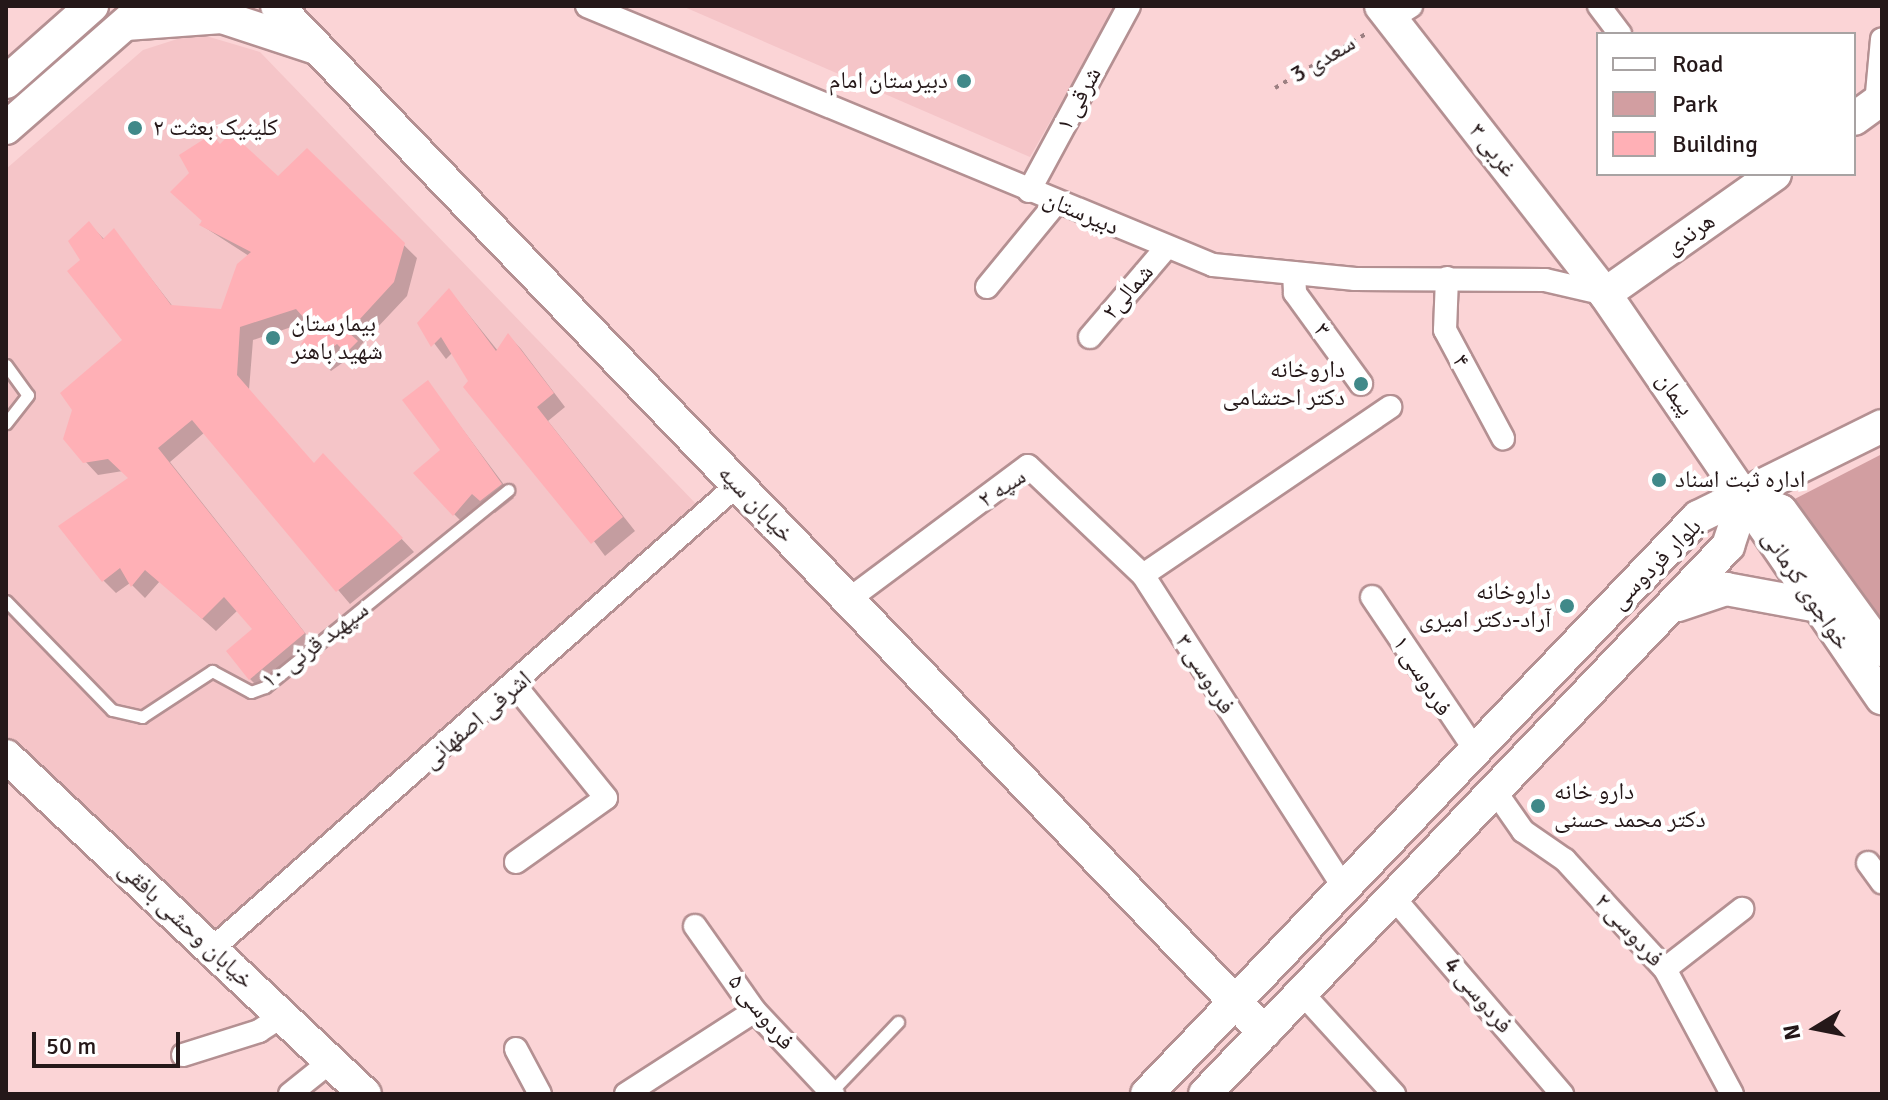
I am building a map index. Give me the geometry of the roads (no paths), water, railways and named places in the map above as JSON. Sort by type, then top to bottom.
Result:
[{"type":"main road","points":[[6,82],[92,6]]},
{"type":"main road","name":"خیابان سپه","points":[[277,6],[1264,1032]]},
{"type":"main road","name":"۳ غربی","points":[[1394,10],[1605,294]]},
{"type":"main road","points":[[6,128],[136,15],[222,17],[317,48]]},
{"type":"main road","name":"هرندی","points":[[1605,294],[1772,176]]},
{"type":"main road","name":"پیمان","points":[[1605,294],[1745,495]]},
{"type":"main road","points":[[1745,495],[1882,426]]},
{"type":"main road","name":"خواجوی کرمانی","points":[[1745,495],[1812,605],[1882,698]]},
{"type":"main road","name":"خواجوی کرمانی","points":[[1745,495],[1781,511],[1882,650]]},
{"type":"main road","name":"بلوار فردوسی","points":[[1205,1094],[1728,546],[1745,495]]},
{"type":"main road","name":"بلوار فردوسی","points":[[1147,1094],[1698,517],[1745,495]]},
{"type":"main road","points":[[1668,610],[1726,589],[1812,605]]},
{"type":"main road","name":"خیابان وحشی بافقی","points":[[6,756],[365,1094]]},
{"type":"street","name":"دبیرستان","points":[[587,6],[1056,203],[1213,265],[1294,273],[1545,280],[1605,294]]},
{"type":"street","name":"شرقی ۱","points":[[1029,191],[1129,6]]},
{"type":"street","points":[[1599,6],[1618,32]]},
{"type":"street","points":[[1871,107],[1882,39]]},
{"type":"street","points":[[987,287],[1056,203]]},
{"type":"street","name":"شمالی۲","points":[[1090,337],[1167,247]]},
{"type":"street","name":"۳","points":[[1294,273],[1295,293],[1361,384]]},
{"type":"street","name":"۴","points":[[1447,278],[1445,330],[1503,438]]},
{"type":"street","points":[[1143,575],[1257,493],[1390,407]]},
{"type":"street","name":"سپه ۲","points":[[848,600],[1028,466],[1143,575]]},
{"type":"street","name":"اشرفی اصفهانی","points":[[212,949],[516,687],[737,485]]},
{"type":"street","name":"فردوسی ۳","points":[[1143,575],[1344,888]]},
{"type":"street","name":"فردوسی ۱","points":[[1372,597],[1476,751]]},
{"type":"street","points":[[516,687],[606,798],[516,862]]},
{"type":"street","name":"فردوسی ۲","points":[[1495,791],[1523,831],[1565,860],[1665,969],[1732,1094]]},
{"type":"street","points":[[1868,863],[1882,882]]},
{"type":"street","name":"فردوسی 4","points":[[1393,897],[1562,1094]]},
{"type":"street","points":[[1665,969],[1742,909]]},
{"type":"street","name":"فردوسی ۵","points":[[695,926],[755,1011],[832,1093]]},
{"type":"street","points":[[1302,993],[1394,1094]]},
{"type":"street","points":[[626,1094],[755,1011]]},
{"type":"street","points":[[183,1055],[259,1031],[282,1016]]},
{"type":"street","points":[[516,1049],[540,1094]]},
{"type":"street","points":[[290,1094],[330,1062]]},
{"type":"lane","points":[[6,365],[28,395],[6,423]]},
{"type":"lane","name":"سپهبد قرنی ۱۰","points":[[6,601],[112,710],[142,717],[212,671],[251,692],[265,687],[508,490]]},
{"type":"lane","points":[[832,1093],[898,1022]]},
{"type":"place","name":"دبیرستان امام","points":[[964,81]]},
{"type":"place","name":"کلینیک بعثت ۲","points":[[135,128]]},
{"type":"place","name":"بیمارستان شهید باهنر","points":[[273,338]]},
{"type":"place","name":"داروخانه دکتر احتشامی","points":[[1361,384]]},
{"type":"place","name":"اداره ثبت اسناد","points":[[1659,480]]},
{"type":"place","name":"داروخانه آراد-دکتر امیری","points":[[1567,606]]},
{"type":"place","name":"دارو خانه دکتر محمد حسنی","points":[[1538,806]]}]
